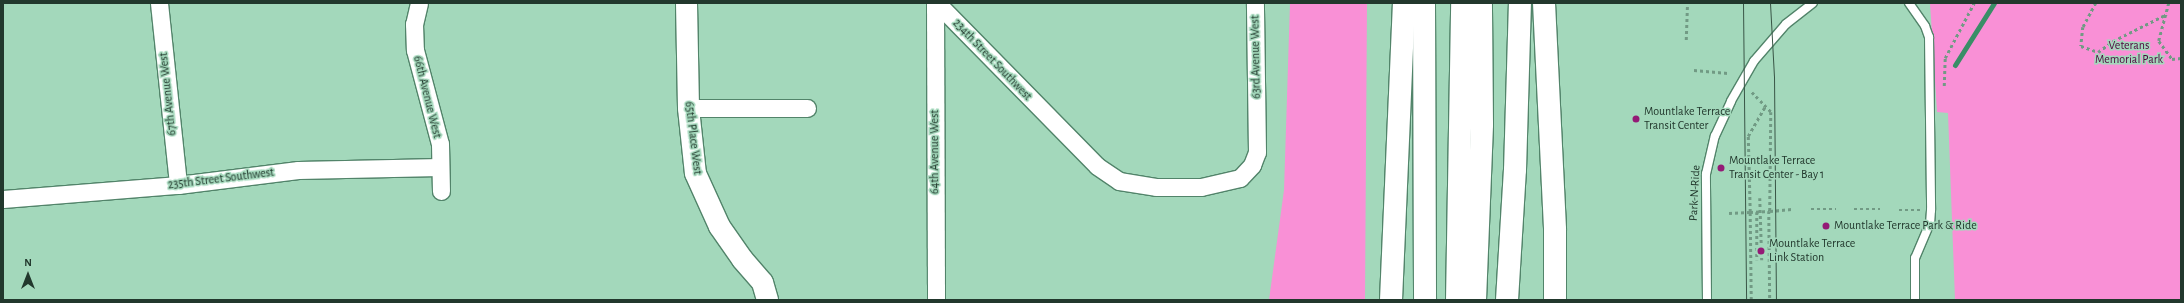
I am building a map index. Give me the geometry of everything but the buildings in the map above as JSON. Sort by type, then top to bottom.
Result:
[{"type":"highway","points":[[1391,300],[1404,3]]},
{"type":"highway","points":[[1424,3],[1425,300]]},
{"type":"highway","points":[[1457,300],[1462,3]]},
{"type":"highway","points":[[1475,300],[1482,124],[1481,3]]},
{"type":"highway","points":[[1507,300],[1515,170],[1520,3]]},
{"type":"highway","points":[[1544,3],[1555,230],[1555,300]]},
{"type":"street","name":"67th Avenue West","points":[[158,3],[178,186]]},
{"type":"street","name":"66th Avenue West","points":[[419,3],[414,24],[415,50],[420,74],[436,122],[440,167],[440,191]]},
{"type":"street","name":"65th Place West","points":[[686,3],[688,108],[696,172],[719,226],[742,259],[762,282],[767,300]]},
{"type":"street","name":"234th Street Southwest","points":[[936,3],[1097,166],[1119,181],[1156,187],[1201,187],[1240,178],[1252,165],[1257,152],[1257,111]]},
{"type":"street","name":"64th Avenue West","points":[[936,3],[936,300]]},
{"type":"street","name":"63rd Avenue West","points":[[1255,3],[1257,111]]},
{"type":"street","points":[[688,108],[807,108]]},
{"type":"street","name":"235th Street Southwest","points":[[3,199],[178,186],[298,170],[440,167]]},
{"type":"lane","name":"Park-N-Ride","points":[[1706,300],[1705,212],[1706,174],[1709,155],[1731,101],[1754,61],[1775,37],[1813,3]]},
{"type":"lane","points":[[1909,3],[1925,26],[1929,37],[1931,210],[1930,223],[1915,258],[1915,300]]},
{"type":"path","points":[[1686,40],[1687,3]]},
{"type":"path","points":[[1944,86],[1945,58],[1974,3]]},
{"type":"path","points":[[2096,3],[2083,27],[2081,46],[2098,52],[2113,41],[2167,14]]},
{"type":"path","points":[[2169,3],[2159,41],[2172,59],[2181,58]]},
{"type":"path","points":[[1694,70],[1728,73]]},
{"type":"path","points":[[1752,92],[1771,112],[1770,300]]},
{"type":"path","points":[[1751,300],[1748,136],[1766,105]]},
{"type":"path","points":[[1760,198],[1762,212],[1762,260]]},
{"type":"path","points":[[1811,210],[1836,209]]},
{"type":"path","points":[[1854,209],[1880,209]]},
{"type":"path","points":[[1729,212],[1792,210]]},
{"type":"path","points":[[1899,210],[1916,211]]},
{"type":"path","points":[[1757,212],[1757,260]]},
{"type":"green space","points":[[1290,3],[1367,3],[1365,300],[1269,300],[1284,190]]},
{"type":"green space","name":"Veterans Memorial Park","points":[[1930,3],[2181,3],[2181,300],[1955,300],[1948,113],[1937,112]]},
{"type":"waterway","points":[[1955,65],[1994,3]]},
{"type":"tram line","points":[[1743,3],[1746,300]]},
{"type":"tram line","points":[[1770,3],[1774,76],[1776,300]]},
{"type":"place","name":"Mountlake Terrace Transit Center","points":[[1636,119]]},
{"type":"place","name":"Mountlake Terrace Transit Center - Bay 1","points":[[1721,168]]},
{"type":"place","name":"Mountlake Terrace Park & Ride","points":[[1826,226]]},
{"type":"place","name":"Mountlake Terrace Link Station","points":[[1761,251]]}]
